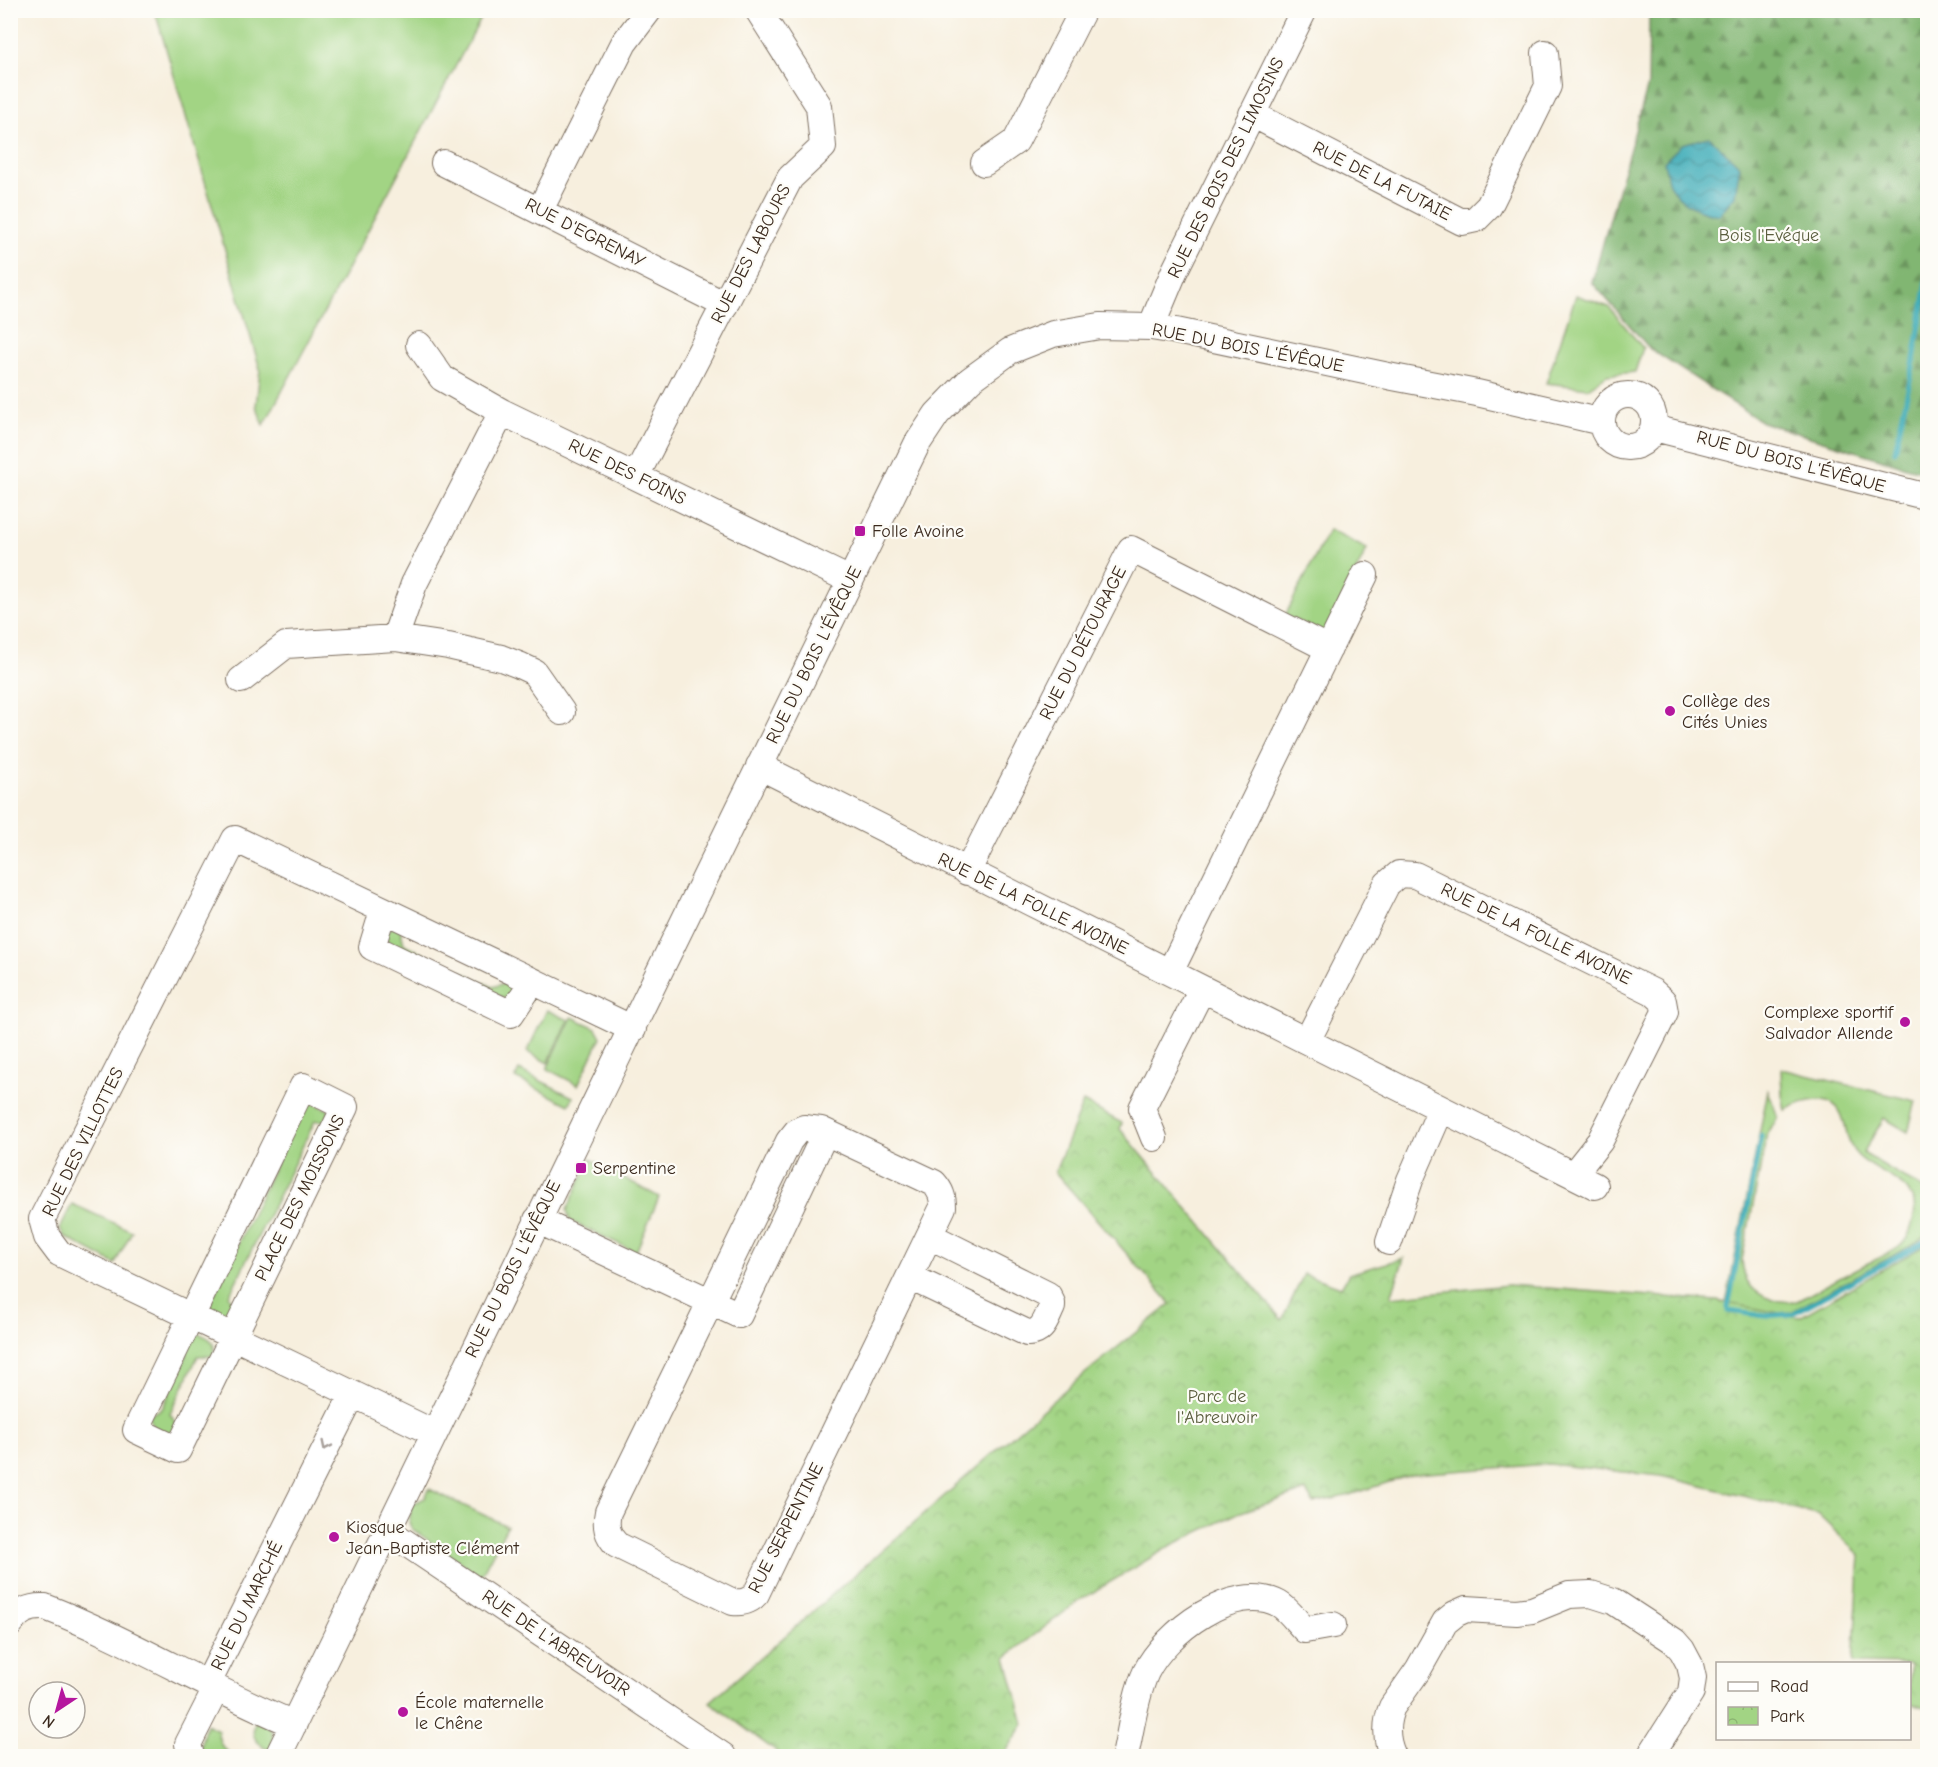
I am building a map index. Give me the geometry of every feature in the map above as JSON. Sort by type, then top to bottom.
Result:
[{"type":"street","points":[[540,210],[624,43],[649,10]]},
{"type":"street","name":"RUE DES LABOURS","points":[[636,476],[790,178],[823,147],[819,106],[758,10]]},
{"type":"street","points":[[984,163],[1016,141],[1083,10]]},
{"type":"street","name":"RUE DES BOIS DES LIMOSINS","points":[[1151,327],[1174,272],[1304,10]]},
{"type":"street","name":"RUE DE LA FUTAIE","points":[[1252,114],[1462,222],[1476,219],[1489,206],[1548,86],[1545,53]]},
{"type":"street","name":"RUE D'EGRENAY","points":[[444,163],[725,305]]},
{"type":"street","name":"RUE DU BOIS L'ÉVÊQUE","points":[[278,1756],[916,444],[937,414],[970,380],[1010,351],[1053,334],[1100,326],[1151,327],[1477,393],[1602,422]]},
{"type":"street","name":"RUE DES FOINS","points":[[419,345],[442,378],[502,412],[850,580]]},
{"type":"street","points":[[1622,395],[1631,395],[1640,398],[1653,410],[1654,428],[1645,442],[1630,448],[1614,444],[1608,438],[1602,422],[1607,405],[1622,395]]},
{"type":"street","points":[[395,638],[414,584],[502,412]]},
{"type":"street","name":"RUE DU BOIS L'ÉVÊQUE","points":[[1654,428],[1928,497]]},
{"type":"street","name":"RUE DU DÉTOURAGE","points":[[967,872],[1131,549],[1329,649]]},
{"type":"street","points":[[1170,972],[1365,575]]},
{"type":"street","points":[[241,680],[286,645],[395,638],[448,646],[519,664],[534,672],[562,712]]},
{"type":"street","name":"RUE DE LA FOLLE AVOINE","points":[[759,766],[1584,1181],[1600,1141],[1665,1012],[1663,1001],[1653,992],[1415,875],[1399,874],[1387,884],[1307,1041]]},
{"type":"street","name":"RUE DES VILLOTTES","points":[[434,1433],[59,1253],[46,1237],[42,1219],[235,839],[633,1029]]},
{"type":"street","points":[[383,911],[372,947],[511,1014],[533,981]]},
{"type":"street","points":[[1154,1138],[1142,1108],[1202,989]]},
{"type":"street","name":"PLACE DES MOISSONS","points":[[191,1316],[303,1086],[324,1096],[345,1107],[232,1336]]},
{"type":"street","points":[[1389,1242],[1410,1180],[1441,1109]]},
{"type":"street","name":"RUE SERPENTINE","points":[[804,1128],[820,1130],[934,1183],[940,1190],[943,1208],[930,1236],[756,1594],[746,1602],[733,1602],[616,1545],[607,1532],[608,1512],[789,1141],[797,1131],[804,1128]]},
{"type":"street","points":[[537,1220],[710,1303]]},
{"type":"street","points":[[910,1277],[1027,1333],[1039,1331],[1052,1307],[1053,1303],[1048,1295],[930,1236]]},
{"type":"street","points":[[191,1316],[136,1430],[178,1450],[232,1336]]},
{"type":"street","name":"RUE DU MARCHÉ","points":[[16,1608],[45,1607],[212,1686],[353,1394]]},
{"type":"street","name":"RUE DE L'ABREUVOIR","points":[[388,1531],[723,1756]]},
{"type":"street","points":[[1393,1756],[1387,1734],[1387,1721],[1392,1707],[1450,1618],[1466,1609],[1517,1612],[1532,1610],[1569,1594],[1580,1593],[1613,1601],[1674,1641],[1690,1665],[1693,1678],[1691,1692],[1650,1756]]},
{"type":"street","points":[[1125,1756],[1142,1683],[1148,1668],[1176,1635],[1200,1616],[1227,1602],[1252,1597],[1279,1604],[1305,1630],[1333,1625]]},
{"type":"street","points":[[191,1756],[188,1744],[212,1686],[294,1724]]},
{"type":"green space","points":[[155,11],[485,11],[264,425],[256,406],[260,369]]},
{"type":"green space","name":"Bois l'Evéque","points":[[1649,11],[1927,11],[1927,472],[1762,422],[1650,349],[1592,282],[1648,85]]},
{"type":"green space","points":[[1576,295],[1609,307],[1643,348],[1635,372],[1607,375],[1588,388],[1546,383]]},
{"type":"green space","points":[[1329,530],[1367,549],[1329,626],[1322,632],[1285,616]]},
{"type":"green space","points":[[392,927],[400,928],[404,944],[493,987],[510,981],[514,987],[511,1001],[390,951],[385,933]]},
{"type":"green space","points":[[547,1010],[569,1020],[548,1063],[527,1052]]},
{"type":"green space","points":[[572,1017],[596,1028],[601,1037],[578,1085],[547,1069]]},
{"type":"green space","points":[[1781,1069],[1916,1101],[1908,1132],[1884,1118],[1863,1153],[1927,1191],[1927,1235],[1791,1312],[1765,1314],[1725,1308],[1768,1090],[1778,1118],[1767,1134],[1742,1260],[1747,1280],[1759,1294],[1777,1300],[1797,1301],[1899,1247],[1906,1239],[1915,1213],[1908,1191],[1900,1183],[1868,1164],[1854,1152],[1843,1119],[1833,1104],[1818,1100],[1809,1101],[1785,1110]]},
{"type":"green space","points":[[519,1070],[573,1097],[569,1105],[515,1078]]},
{"type":"green space","points":[[306,1100],[329,1110],[329,1121],[315,1121],[229,1296],[237,1307],[230,1316],[217,1317],[207,1309]]},
{"type":"green space","name":"Parc de l'Abreuvoir","points":[[1083,1102],[1122,1123],[1120,1129],[1282,1320],[1304,1274],[1341,1287],[1349,1274],[1404,1258],[1391,1297],[1508,1285],[1717,1301],[1800,1317],[1927,1244],[1927,1707],[1911,1705],[1911,1662],[1853,1662],[1860,1555],[1817,1514],[1661,1476],[1549,1464],[1414,1474],[1346,1496],[1313,1503],[1306,1491],[1238,1513],[1172,1545],[1080,1600],[1006,1657],[1024,1724],[1003,1756],[782,1756],[710,1702],[1066,1389],[1171,1304],[1055,1172]]},
{"type":"green space","points":[[590,1159],[659,1197],[636,1252],[570,1221],[567,1210]]},
{"type":"green space","points":[[72,1204],[132,1231],[115,1264],[65,1237],[60,1228]]},
{"type":"green space","points":[[195,1332],[213,1343],[214,1356],[198,1356],[170,1414],[179,1427],[175,1433],[157,1436],[148,1415],[162,1409],[187,1355],[184,1340]]},
{"type":"green space","points":[[429,1489],[507,1526],[481,1576],[412,1529],[409,1523],[412,1504],[425,1498]]},
{"type":"green space","points":[[256,1720],[272,1731],[273,1739],[270,1750],[255,1738],[253,1730]]},
{"type":"green space","points":[[206,1724],[218,1730],[222,1746],[234,1756],[198,1756]]},
{"type":"water","points":[[1709,137],[1740,166],[1735,196],[1719,215],[1698,209],[1685,202],[1674,192],[1668,181],[1664,162],[1682,144]]},
{"type":"waterway","points":[[1895,451],[1913,366],[1928,275]]},
{"type":"waterway","points":[[1728,1307],[1761,1136]]},
{"type":"waterway","points":[[1729,1311],[1765,1316],[1792,1314],[1928,1240]]},
{"type":"place","name":"Folle Avoine","points":[[860,531]]},
{"type":"place","name":"Collège des Cités Unies","points":[[1670,711]]},
{"type":"place","name":"Complexe sportif Salvador Allende","points":[[1905,1022]]},
{"type":"place","name":"Serpentine","points":[[581,1168]]},
{"type":"place","name":"Kiosque Jean-Baptiste Clément","points":[[334,1537]]},
{"type":"place","name":"École maternelle le Chêne","points":[[403,1712]]}]
